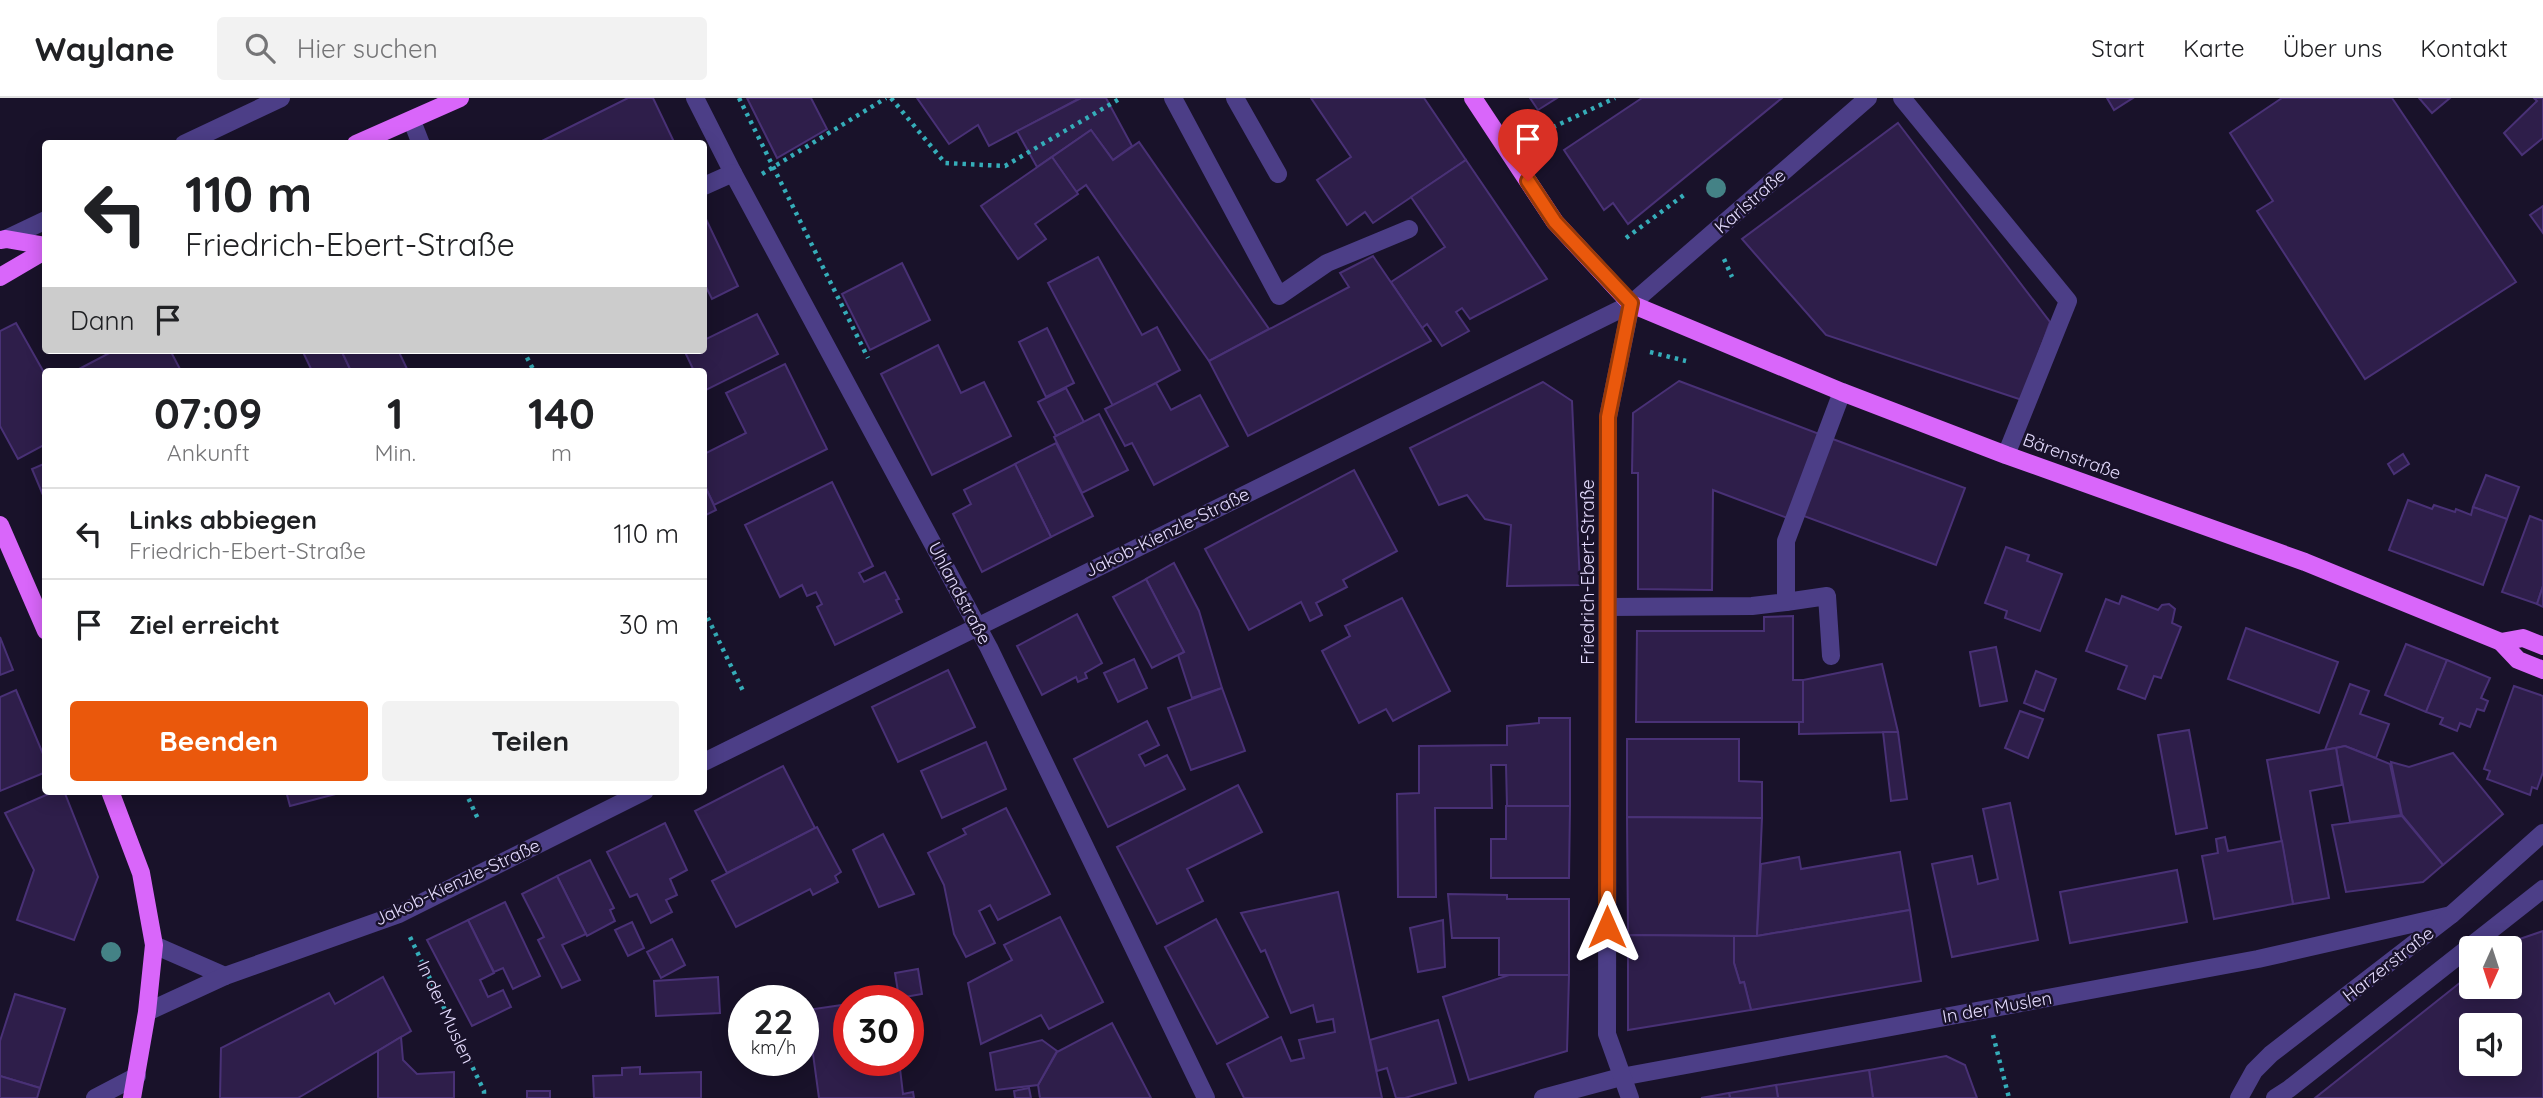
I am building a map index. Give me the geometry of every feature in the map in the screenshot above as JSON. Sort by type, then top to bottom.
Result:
[{"type":"main road","points":[[366,140],[460,98]]},
{"type":"main road","points":[[1474,98],[1555,222],[1631,303]]},
{"type":"main road","points":[[3,239],[42,247]]},
{"type":"main road","points":[[0,277],[42,251]]},
{"type":"main road","name":"Bärenstraße","points":[[1631,303],[1842,392],[2006,455],[2305,562],[2501,642],[2518,660],[2543,670]]},
{"type":"main road","points":[[0,525],[42,622]]},
{"type":"main road","name":"Bärenstraße","points":[[2501,642],[2523,638],[2543,646]]},
{"type":"main road","points":[[112,795],[141,873],[154,945],[147,1012],[132,1098]]},
{"type":"street","points":[[192,140],[281,98]]},
{"type":"street","name":"Uhlandstraße","points":[[695,98],[977,625],[1206,1098]]},
{"type":"street","points":[[1173,98],[1279,296],[1327,263],[1409,229]]},
{"type":"street","points":[[1235,98],[1278,174]]},
{"type":"street","name":"Karlstraße","points":[[1631,303],[1868,98]]},
{"type":"street","points":[[1902,98],[2068,301],[2006,455]]},
{"type":"street","points":[[412,121],[419,140]]},
{"type":"street","points":[[707,185],[737,180]]},
{"type":"street","points":[[3,239],[42,222]]},
{"type":"street","name":"Friedrich-Ebert-Straße","points":[[1630,1098],[1607,1034],[1608,417],[1631,303]]},
{"type":"street","name":"Jakob-Kienzle-Straße","points":[[707,760],[1631,303]]},
{"type":"street","points":[[1786,602],[1786,541],[1842,392]]},
{"type":"street","points":[[1608,607],[1752,606],[1827,596],[1831,656]]},
{"type":"street","name":"Jakob-Kienzle-Straße","points":[[147,1012],[225,976],[399,914],[637,795]]},
{"type":"street","name":"Harzerstraße","points":[[2239,1098],[2254,1071],[2271,1054],[2451,915],[2543,833]]},
{"type":"street","name":"Harzerstraße","points":[[2275,1098],[2543,889]]},
{"type":"street","name":"In der Muslen","points":[[1543,1098],[1621,1077],[2258,959],[2451,915]]},
{"type":"street","points":[[154,945],[225,976]]},
{"type":"street","points":[[95,1098],[137,1076]]},
{"type":"path","points":[[739,98],[871,365]]},
{"type":"path","points":[[737,180],[774,167],[888,98],[945,163],[1005,166],[1121,98]]},
{"type":"path","points":[[1545,131],[1615,98]]},
{"type":"path","points":[[1626,238],[1684,195]]},
{"type":"path","points":[[707,616],[743,691]]},
{"type":"path","points":[[467,795],[478,819]]},
{"type":"path","name":"In der Muslen","points":[[406,927],[484,1091],[484,1098]]},
{"type":"path","points":[[1986,1009],[2009,1098]]},
{"type":"building","points":[[628,98],[653,98],[673,140],[544,140]]},
{"type":"building","points":[[747,98],[811,98],[827,129],[777,158]]},
{"type":"building","points":[[917,98],[1080,98],[989,146],[978,125],[949,144]]},
{"type":"building","points":[[1081,98],[1106,98],[1132,146],[1113,160],[1091,130],[1037,167],[1017,131]]},
{"type":"building","points":[[1311,98],[1424,98],[1466,160],[1373,223],[1365,212],[1347,225],[1317,180],[1351,157]]},
{"type":"building","points":[[1530,98],[1557,98],[1538,110]]},
{"type":"building","points":[[1642,98],[1782,98],[1628,224],[1613,203],[1604,210],[1564,150]]},
{"type":"building","points":[[2107,98],[2133,98],[2114,110]]},
{"type":"building","points":[[2282,98],[2392,98],[2516,282],[2365,379],[2257,211],[2273,201],[2230,133]]},
{"type":"building","points":[[2419,98],[2450,98],[2432,113]]},
{"type":"building","points":[[2534,98],[2543,98],[2543,138],[2522,155],[2504,133],[2537,101]]},
{"type":"building","points":[[1898,123],[2050,322],[2022,400],[1826,335],[1742,239]]},
{"type":"building","points":[[1091,130],[1113,160],[1139,142],[1269,329],[1209,361],[1086,185],[1076,192],[1052,157]]},
{"type":"building","points":[[1052,157],[1078,194],[1035,224],[1046,239],[1018,259],[981,206]]},
{"type":"building","points":[[1466,160],[1547,279],[1470,319],[1462,308],[1456,312],[1469,331],[1442,346],[1427,324],[1422,328],[1391,282],[1445,247],[1411,197]]},
{"type":"building","points":[[2543,206],[2543,233],[2530,215]]},
{"type":"building","points":[[707,221],[738,286],[712,299],[707,289]]},
{"type":"building","points":[[1373,256],[1431,341],[1248,436],[1209,361],[1349,287],[1340,273]]},
{"type":"building","points":[[1098,257],[1142,335],[1157,327],[1180,370],[1113,406],[1048,283]]},
{"type":"building","points":[[902,263],[930,320],[870,350],[842,294]]},
{"type":"building","points":[[757,314],[778,354],[707,390],[707,368],[693,368],[686,354],[707,354],[707,339]]},
{"type":"building","points":[[16,323],[42,369],[42,446],[18,459],[0,426],[0,331]]},
{"type":"building","points":[[1047,328],[1074,383],[1046,397],[1019,342]]},
{"type":"building","points":[[938,345],[961,393],[984,382],[1011,436],[932,475],[881,374]]},
{"type":"building","points":[[107,354],[172,354],[179,368],[81,368]]},
{"type":"building","points":[[304,354],[343,354],[350,368],[311,368]]},
{"type":"building","points":[[343,354],[400,354],[407,368],[350,368]]},
{"type":"building","points":[[785,364],[827,449],[714,505],[707,490],[707,452],[746,433],[726,393]]},
{"type":"building","points":[[1679,381],[1822,435],[1790,519],[1713,490],[1712,590],[1638,589],[1638,473],[1632,473],[1633,413]]},
{"type":"building","points":[[1543,382],[1572,401],[1580,585],[1507,586],[1511,525],[1485,519],[1467,495],[1439,505],[1410,448]]},
{"type":"building","points":[[1156,383],[1171,410],[1200,395],[1228,446],[1154,485],[1132,443],[1125,446],[1105,409]]},
{"type":"building","points":[[1066,388],[1084,422],[1056,436],[1038,402]]},
{"type":"building","points":[[1099,414],[1128,470],[1082,493],[1054,437]]},
{"type":"building","points":[[1830,438],[1965,488],[1936,565],[1801,515]]},
{"type":"building","points":[[1056,443],[1093,516],[1051,537],[1015,464]]},
{"type":"building","points":[[2403,454],[2409,464],[2394,474],[2388,464]]},
{"type":"building","points":[[1015,464],[1051,537],[982,572],[953,514],[971,504],[964,490]]},
{"type":"building","points":[[42,465],[42,493],[32,469]]},
{"type":"building","points":[[1354,470],[1397,551],[1343,580],[1347,587],[1316,603],[1322,615],[1310,621],[1301,602],[1249,630],[1205,549]]},
{"type":"building","points":[[2486,475],[2519,487],[2507,519],[2473,507]]},
{"type":"building","points":[[832,482],[873,566],[859,573],[864,582],[885,572],[899,599],[896,600],[902,612],[835,645],[817,607],[822,604],[816,592],[807,596],[802,585],[780,597],[745,525]]},
{"type":"building","points":[[707,490],[716,510],[707,514]]},
{"type":"building","points":[[2408,500],[2432,509],[2434,505],[2471,515],[2473,507],[2507,519],[2483,585],[2389,550]]},
{"type":"building","points":[[2530,516],[2543,521],[2543,586],[2537,604],[2502,592]]},
{"type":"building","points":[[2006,547],[2029,555],[2027,561],[2062,574],[2040,631],[2005,618],[2007,611],[1985,603]]},
{"type":"building","points":[[1174,563],[1199,611],[1222,688],[1192,698],[1178,655],[1184,652],[1146,579]]},
{"type":"building","points":[[1146,579],[1184,652],[1152,668],[1113,597]]},
{"type":"building","points":[[2543,586],[2543,607],[2537,604]]},
{"type":"building","points":[[2122,596],[2158,610],[2162,605],[2169,604],[2175,609],[2172,623],[2181,627],[2161,678],[2154,676],[2145,699],[2118,689],[2127,666],[2086,651],[2106,599],[2119,604]]},
{"type":"building","points":[[1402,598],[1450,691],[1393,721],[1386,709],[1359,723],[1322,651],[1350,636],[1345,626]]},
{"type":"building","points":[[1077,614],[1102,663],[1085,673],[1087,678],[1078,682],[1076,677],[1042,695],[1017,646]]},
{"type":"building","points":[[1793,616],[1793,680],[1803,680],[1803,722],[1636,722],[1637,631],[1764,631],[1764,617]]},
{"type":"building","points":[[2246,628],[2338,662],[2319,713],[2228,679]]},
{"type":"building","points":[[0,637],[13,670],[0,675]]},
{"type":"building","points":[[2406,644],[2447,660],[2426,712],[2385,695]]},
{"type":"building","points":[[1996,647],[2007,701],[1980,706],[1970,652]]},
{"type":"building","points":[[1134,659],[1147,688],[1118,702],[1104,673]]},
{"type":"building","points":[[2447,660],[2490,678],[2481,698],[2488,701],[2484,711],[2477,709],[2470,727],[2460,723],[2457,731],[2440,724],[2443,718],[2426,712]]},
{"type":"building","points":[[1882,664],[1898,732],[1799,734],[1799,722],[1803,722],[1803,680]]},
{"type":"building","points":[[948,670],[975,727],[898,762],[872,707]]},
{"type":"building","points":[[2036,671],[2056,679],[2044,711],[2024,703]]},
{"type":"building","points":[[2350,684],[2369,691],[2360,714],[2389,724],[2376,758],[2345,746],[2325,750]]},
{"type":"building","points":[[2514,686],[2543,696],[2543,772],[2537,789],[2532,787],[2530,795],[2487,779],[2490,771],[2484,769]]},
{"type":"building","points":[[1222,688],[1245,751],[1191,770],[1168,708]]},
{"type":"building","points":[[16,690],[42,752],[42,774],[0,791],[0,697]]},
{"type":"building","points":[[2020,711],[2043,719],[2028,758],[2005,748]]},
{"type":"building","points":[[1539,718],[1570,718],[1570,806],[1507,806],[1506,765],[1491,765],[1492,808],[1435,808],[1436,897],[1398,897],[1397,794],[1419,793],[1419,746],[1507,745],[1507,726],[1539,723]]},
{"type":"building","points":[[1147,721],[1159,745],[1139,755],[1145,766],[1167,755],[1185,789],[1108,827],[1074,759]]},
{"type":"building","points":[[2189,730],[2207,828],[2176,834],[2158,735]]},
{"type":"building","points":[[1883,732],[1898,732],[1907,799],[1891,801]]},
{"type":"building","points":[[1627,739],[1739,739],[1739,781],[1762,782],[1762,818],[1627,817]]},
{"type":"building","points":[[986,742],[1006,789],[942,818],[921,771]]},
{"type":"building","points":[[2345,746],[2390,764],[2401,815],[2350,822],[2336,748]]},
{"type":"building","points":[[2336,748],[2342,785],[2310,791],[2329,898],[2293,904],[2267,760]]},
{"type":"building","points":[[2453,753],[2503,814],[2443,865],[2402,815],[2391,762],[2409,767]]},
{"type":"building","points":[[783,766],[815,828],[727,873],[695,811]]},
{"type":"building","points":[[1238,785],[1262,832],[1187,869],[1203,901],[1157,924],[1117,847]]},
{"type":"building","points":[[46,795],[66,795],[98,877],[74,940],[17,920],[34,870],[5,813]]},
{"type":"building","points":[[287,795],[332,795],[290,806]]},
{"type":"building","points":[[2010,803],[2038,940],[1952,957],[1932,864],[1972,856],[1978,884],[1998,879],[1983,809]]},
{"type":"building","points":[[1506,806],[1570,806],[1569,878],[1491,878],[1491,839],[1506,839]]},
{"type":"building","points":[[1006,808],[1050,894],[998,920],[990,905],[979,911],[995,943],[966,957],[954,934],[944,885],[928,853],[966,834],[963,829]]},
{"type":"building","points":[[2402,816],[2443,865],[2423,882],[2346,892],[2332,825]]},
{"type":"building","points":[[1627,817],[1762,818],[1757,936],[1628,935]]},
{"type":"building","points":[[665,823],[687,870],[670,879],[677,895],[666,900],[672,912],[651,923],[637,894],[630,897],[607,852]]},
{"type":"building","points":[[817,827],[841,872],[835,876],[838,882],[813,895],[810,889],[736,927],[712,881]]},
{"type":"building","points":[[883,834],[914,894],[879,907],[853,850]]},
{"type":"building","points":[[2225,837],[2228,851],[2282,841],[2293,904],[2214,919],[2202,856],[2218,853],[2216,839]]},
{"type":"building","points":[[1900,852],[1910,910],[1757,936],[1761,864],[1799,857],[1801,869]]},
{"type":"building","points":[[590,860],[614,908],[610,910],[615,921],[587,936],[557,876]]},
{"type":"building","points":[[2177,870],[2187,922],[2070,943],[2060,892]]},
{"type":"building","points":[[557,876],[586,934],[562,945],[580,980],[562,988],[538,940],[544,937],[522,894]]},
{"type":"building","points":[[1338,892],[1382,1098],[1244,1098],[1227,1064],[1281,1037],[1291,1061],[1304,1058],[1299,1040],[1335,1032],[1333,1019],[1317,1022],[1313,1005],[1291,1013],[1265,950],[1261,952],[1241,913]]},
{"type":"building","points":[[1448,894],[1507,895],[1507,899],[1569,899],[1569,975],[1499,975],[1499,938],[1452,938]]},
{"type":"building","points":[[505,902],[540,976],[513,989],[503,968],[494,972],[468,920]]},
{"type":"building","points":[[1910,910],[1921,981],[1751,1010],[1744,982],[1740,983],[1734,963],[1734,936],[1757,936]]},
{"type":"building","points":[[1060,917],[1103,1002],[1049,1029],[1041,1015],[981,1044],[968,983],[1012,960],[1004,945]]},
{"type":"building","points":[[1216,919],[1268,1017],[1217,1044],[1165,947]]},
{"type":"building","points":[[468,920],[494,973],[480,980],[488,997],[503,990],[511,1007],[472,1026],[427,940]]},
{"type":"building","points":[[1443,920],[1445,967],[1418,972],[1410,928]]},
{"type":"building","points":[[632,922],[644,948],[628,956],[615,930]]},
{"type":"building","points":[[2543,931],[2543,1098],[2315,1098],[2459,984],[2459,999],[2522,999],[2522,938]]},
{"type":"building","points":[[1628,935],[1734,936],[1734,963],[1740,983],[1744,982],[1751,1010],[1628,1030]]},
{"type":"building","points":[[672,939],[685,965],[661,978],[647,952]]},
{"type":"building","points":[[918,969],[921,985],[897,985],[895,973]]},
{"type":"building","points":[[1509,975],[1569,975],[1567,1051],[1469,1080],[1443,997]]},
{"type":"building","points":[[383,977],[411,1031],[298,1098],[220,1098],[221,1048],[329,993],[335,1004]]},
{"type":"building","points":[[718,977],[720,1013],[656,1016],[654,981]]},
{"type":"building","points":[[15,994],[65,1009],[40,1088],[0,1076],[0,1041]]},
{"type":"building","points":[[833,1006],[833,1076],[901,1076],[903,1094],[913,1092],[914,1098],[819,1098],[816,1076],[819,1076],[819,1008]]},
{"type":"building","points":[[1438,1020],[1456,1083],[1405,1098],[1396,1098],[1387,1068],[1377,1071],[1370,1040]]},
{"type":"building","points":[[1112,1023],[1151,1098],[1040,1098],[1038,1085],[1057,1052]]},
{"type":"building","points":[[401,1037],[403,1060],[417,1074],[454,1072],[454,1098],[378,1098],[378,1051]]},
{"type":"building","points":[[1042,1040],[1057,1051],[1038,1085],[996,1090],[990,1053]]},
{"type":"building","points":[[1946,1056],[1965,1065],[1977,1098],[1873,1098],[1869,1070]]},
{"type":"building","points":[[640,1067],[640,1074],[701,1072],[701,1098],[594,1098],[593,1076],[622,1075],[622,1068]]},
{"type":"building","points":[[1869,1070],[1873,1098],[1778,1098],[1776,1085]]},
{"type":"building","points":[[0,1076],[40,1088],[37,1098],[0,1098]]},
{"type":"building","points":[[1776,1085],[1778,1098],[1730,1098],[1729,1093]]},
{"type":"building","points":[[1029,1088],[1031,1098],[1015,1098],[1014,1091]]},
{"type":"building","points":[[527,1091],[550,1091],[550,1098],[527,1098]]},
{"type":"building","points":[[1729,1093],[1730,1098],[1701,1098]]},
{"type":"route","points":[[1528,181],[1555,222],[1631,303],[1608,417],[1607,927]]}]
